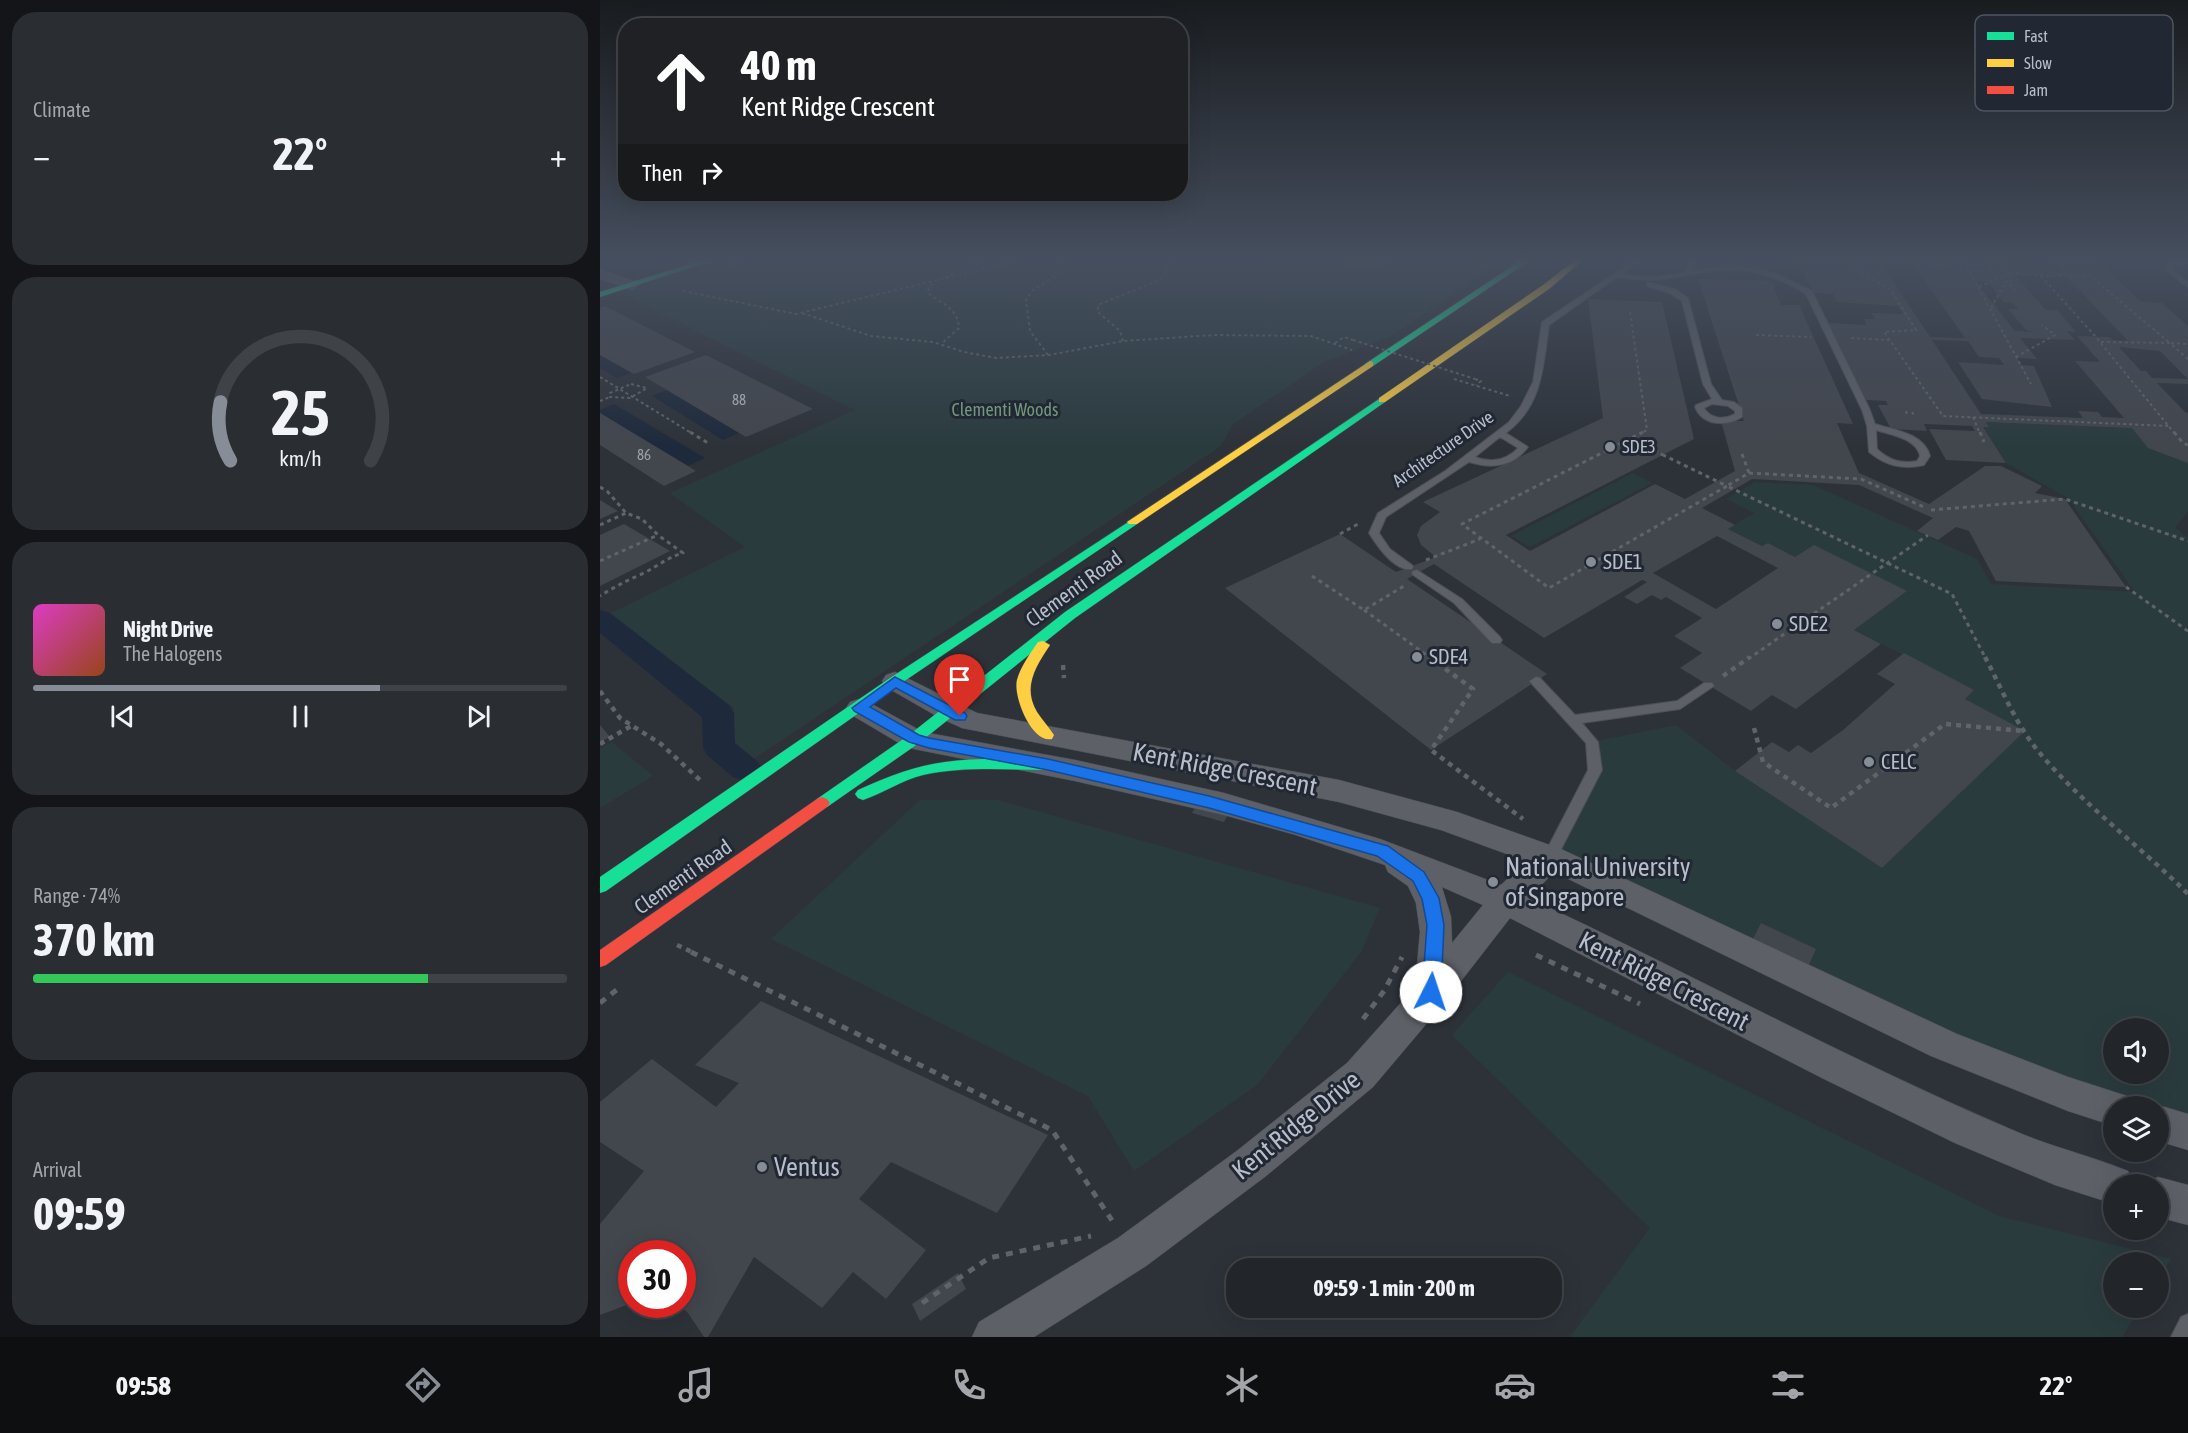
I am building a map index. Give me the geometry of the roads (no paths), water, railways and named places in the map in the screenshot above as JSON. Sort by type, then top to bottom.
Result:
[{"type":"main road","name":"Clementi Road","points":[[600,886],[895,681],[1431,323]]},
{"type":"main road","name":"Clementi Road","points":[[600,960],[914,739],[1071,615],[1493,323]]},
{"type":"main road","points":[[1047,735],[1024,706],[1020,690],[1022,676],[1048,638],[1071,615]]},
{"type":"main road","points":[[776,837],[902,776],[924,769],[987,765],[1048,765]]},
{"type":"street","name":"Kent Ridge Crescent","points":[[895,681],[950,712],[972,721],[1339,791],[1447,819],[1550,857],[1944,1045],[2068,1094],[2103,1105]]},
{"type":"street","name":"Kent Ridge Crescent","points":[[859,708],[914,739],[1048,765],[1243,810],[1382,851],[1505,901],[1810,1054],[2005,1147],[2103,1181]]},
{"type":"street","points":[[1382,851],[1418,877],[1430,898],[1436,925],[1431,992]]},
{"type":"street","name":"Kent Ridge Drive","points":[[994,1337],[1132,1252],[1252,1163],[1360,1075],[1505,901],[1550,857]]},
{"type":"street","points":[[2169,1126],[2188,1132]]},
{"type":"street","points":[[2169,1200],[2188,1205]]},
{"type":"lane","name":"Architecture Drive","points":[[1496,640],[1458,601],[1386,551],[1374,533],[1382,515],[1501,435],[1512,424],[1528,401],[1537,382],[1546,323]]},
{"type":"lane","points":[[1690,323],[1707,384],[1718,401]]},
{"type":"lane","points":[[1824,323],[1871,426],[1872,450],[1881,458],[1897,465],[1910,466],[1921,463],[1925,456],[1923,448],[1912,439],[1871,426]]},
{"type":"lane","points":[[1468,458],[1489,465],[1502,462],[1520,452],[1523,447],[1501,435]]},
{"type":"lane","points":[[1536,681],[1592,742],[1595,770],[1550,857]]},
{"type":"lane","points":[[1573,720],[1680,705],[1708,686]]},
{"type":"lane","points":[[2181,1337],[2188,1324]]},
{"type":"water","points":[[600,355],[631,373],[617,378],[600,368]]},
{"type":"water","points":[[667,390],[739,433],[723,440],[652,396]]},
{"type":"water","points":[[614,404],[705,458],[688,466],[600,413],[600,410]]},
{"type":"waterway","points":[[600,619],[718,713],[719,748],[745,769]]},
{"type":"place","name":"SDE3","points":[[1610,447]]},
{"type":"place","name":"SDE1","points":[[1591,562]]},
{"type":"place","name":"SDE2","points":[[1777,624]]},
{"type":"place","name":"SDE4","points":[[1417,657]]},
{"type":"place","name":"CELC","points":[[1869,762]]},
{"type":"place","name":"National University of Singapore","points":[[1493,882]]},
{"type":"place","name":"Ventus","points":[[762,1167]]},
{"type":"park label","name":"Clementi Woods","points":[[1005,410]]}]
